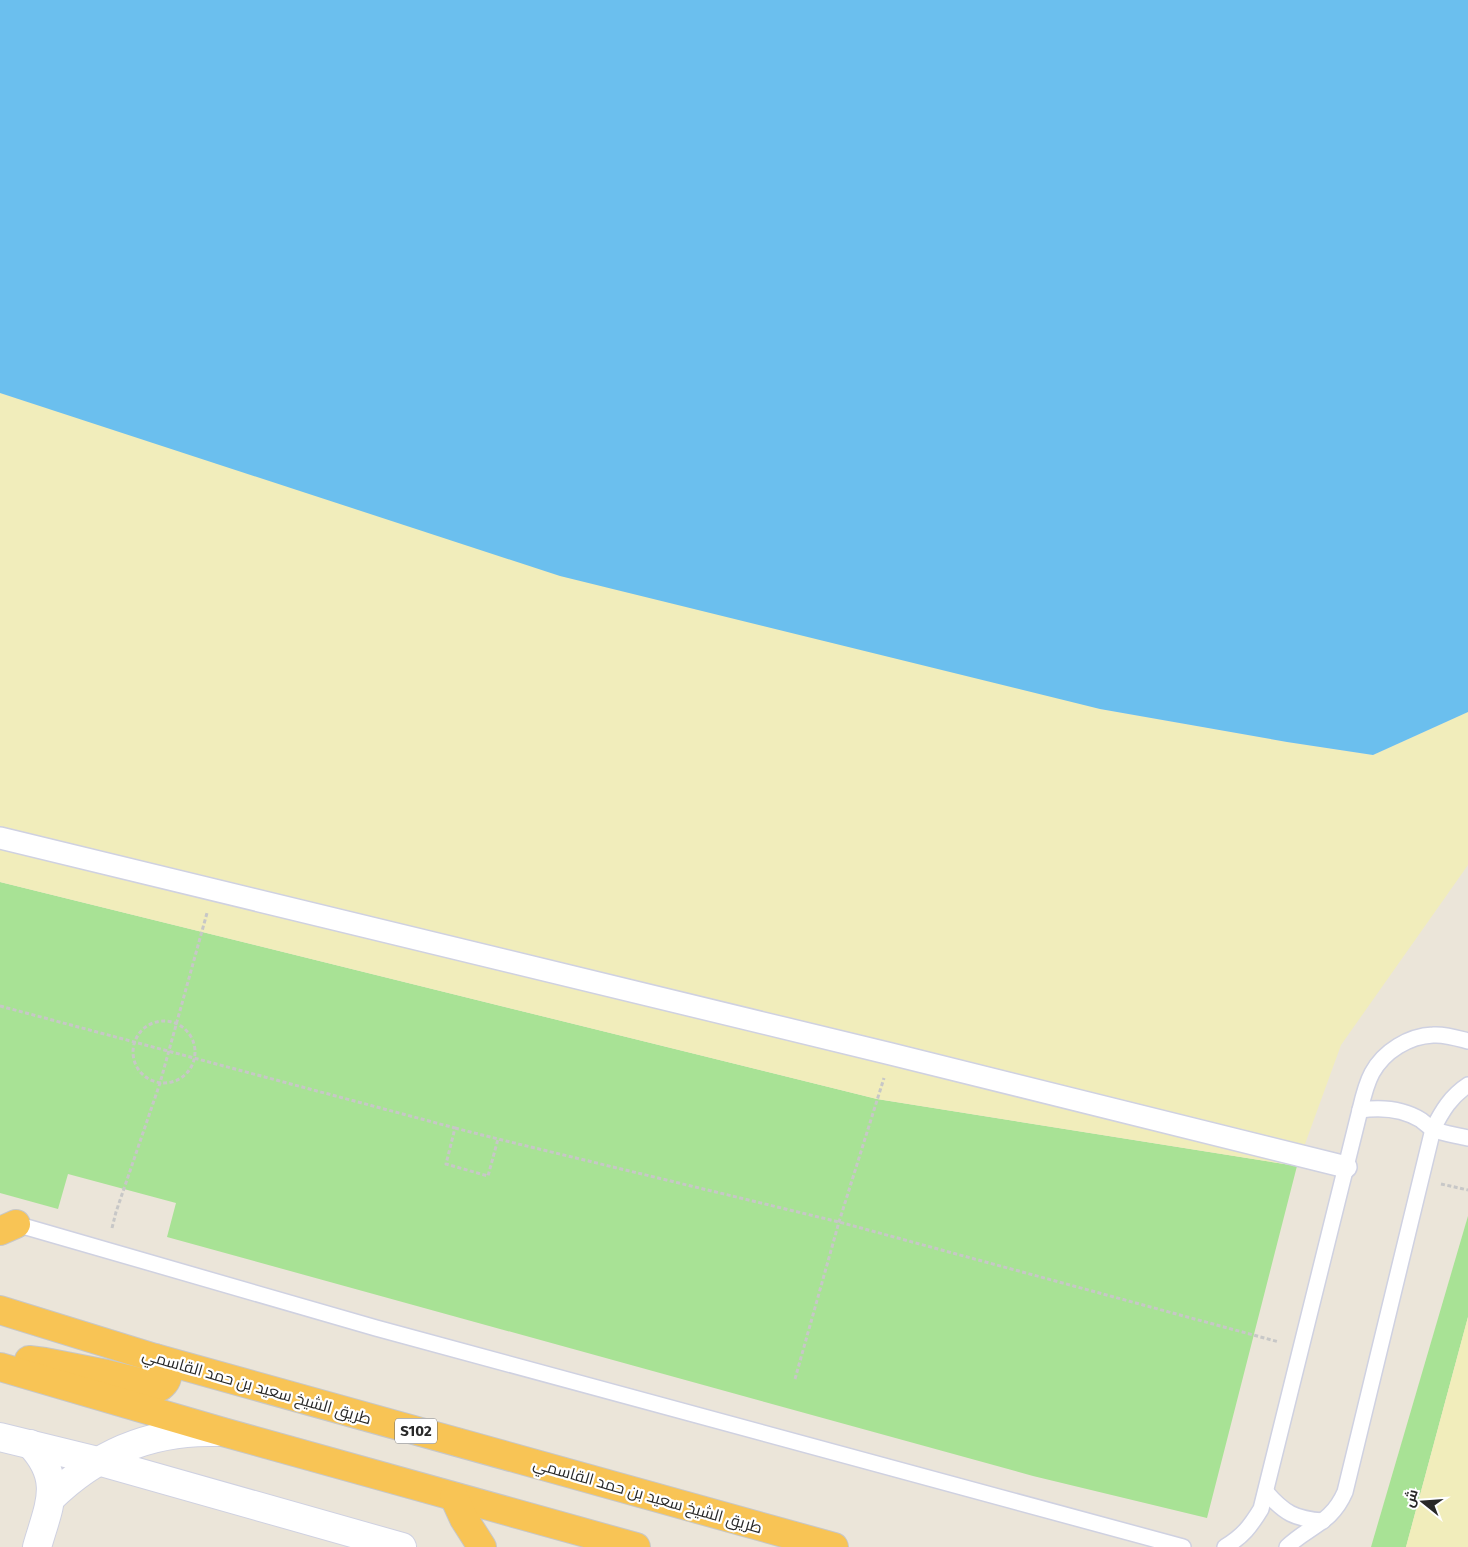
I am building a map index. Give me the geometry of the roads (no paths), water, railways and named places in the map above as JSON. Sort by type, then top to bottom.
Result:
[{"type":"highway","name":"طريق الشيخ سعيد بن حمد القاسمي","points":[[0,1310],[155,1358],[834,1547]]},
{"type":"highway","points":[[0,1366],[28,1360],[45,1362],[160,1387],[165,1381],[167,1372],[164,1364],[155,1358]]},
{"type":"highway","points":[[0,1366],[223,1432],[636,1547]]},
{"type":"highway","points":[[454,1497],[464,1519],[482,1547]]},
{"type":"street","points":[[0,838],[891,1054],[1346,1167]]},
{"type":"street","points":[[51,1498],[73,1478],[98,1461],[121,1449],[162,1436],[197,1431],[223,1432]]},
{"type":"street","points":[[0,1437],[98,1461],[402,1547]]},
{"type":"street","points":[[30,1444],[48,1468],[51,1483],[51,1498],[37,1547]]},
{"type":"lane","points":[[1225,1547],[1239,1539],[1251,1526],[1261,1509],[1365,1088],[1373,1071],[1384,1057],[1399,1045],[1416,1038],[1434,1035],[1452,1036],[1468,1041]]},
{"type":"lane","points":[[1287,1547],[1334,1512],[1345,1492],[1433,1129],[1441,1113],[1452,1098],[1468,1085]]},
{"type":"lane","points":[[1360,1110],[1390,1108],[1420,1119],[1433,1129],[1468,1138]]},
{"type":"lane","points":[[5,1225],[1183,1547]]},
{"type":"lane","points":[[1266,1492],[1277,1505],[1291,1514],[1306,1520],[1323,1521]]},
{"type":"water","points":[[0,0],[1468,0],[1468,712],[1373,755],[1100,709],[560,576],[0,393]]}]
